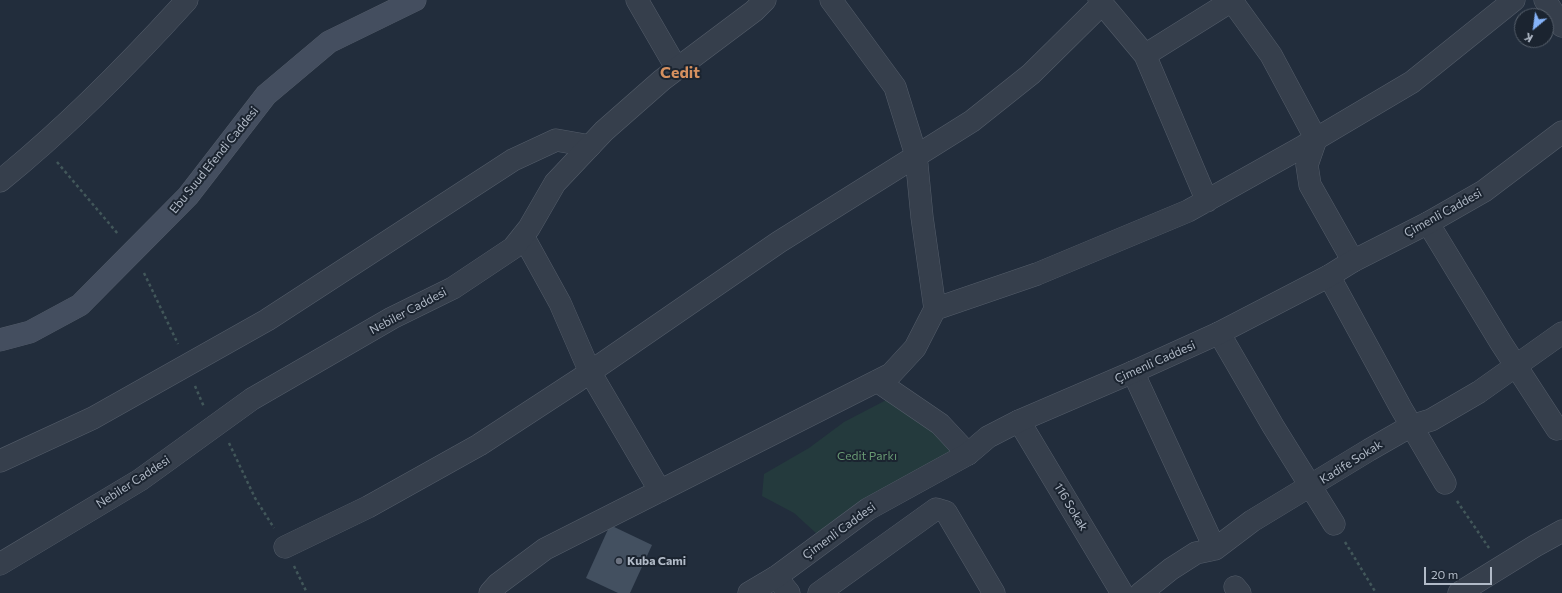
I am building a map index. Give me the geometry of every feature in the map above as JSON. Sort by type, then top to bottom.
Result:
[{"type":"main road","name":"Ebu Suud Efendi Caddesi","points":[[0,340],[30,332],[80,305],[188,196],[266,94],[329,42],[415,0]]},
{"type":"street","points":[[0,181],[43,146],[112,80],[187,0]]},
{"type":"street","points":[[637,0],[677,69]]},
{"type":"street","name":"Nebiler Caddesi","points":[[0,564],[140,480],[252,399],[392,318],[453,288],[513,248],[523,236],[555,183],[604,131],[677,69],[754,11],[765,0]]},
{"type":"street","points":[[490,593],[498,584],[545,549],[891,374],[915,348],[935,310],[922,217],[916,155],[895,87],[831,0]]},
{"type":"street","points":[[1145,55],[1232,0],[1271,55],[1316,139],[1307,165],[1310,185],[1353,261]]},
{"type":"street","points":[[935,310],[1037,274],[1188,211],[1316,139],[1412,82],[1482,24],[1514,0]]},
{"type":"street","points":[[1545,0],[1562,26]]},
{"type":"street","points":[[285,547],[368,506],[479,445],[590,372],[779,242],[972,121],[1031,74],[1100,2],[1145,55],[1207,200]]},
{"type":"street","name":"Çimenli Caddesi","points":[[754,592],[782,585],[868,509],[968,454],[988,437],[1019,421],[1219,333],[1329,276],[1353,261],[1428,223],[1484,191],[1562,132]]},
{"type":"street","points":[[0,461],[94,418],[260,324],[513,160],[556,140],[590,146]]},
{"type":"street","points":[[1428,223],[1516,366],[1557,429]]},
{"type":"street","points":[[523,236],[560,303],[590,372],[660,491]]},
{"type":"street","points":[[1329,276],[1411,426],[1445,483]]},
{"type":"street","points":[[1219,333],[1273,426],[1334,524]]},
{"type":"street","name":"Kadife Sokak","points":[[1141,593],[1171,569],[1196,553],[1215,549],[1252,521],[1411,426],[1431,420],[1465,400],[1562,333]]},
{"type":"street","points":[[1133,372],[1215,549]]},
{"type":"street","points":[[877,381],[940,424],[968,454]]},
{"type":"street","name":"116 Sokak","points":[[1019,421],[1122,593]]},
{"type":"street","points":[[820,593],[936,509],[946,512],[994,593]]},
{"type":"street","points":[[1459,593],[1562,531]]},
{"type":"path","points":[[228,441],[255,498],[285,547],[307,593]]},
{"type":"path","points":[[1445,483],[1502,566]]},
{"type":"path","points":[[1334,524],[1376,593]]},
{"type":"green space","name":"Cedit Parkı","points":[[892,397],[955,449],[817,534],[794,513],[762,496],[764,474],[809,448],[844,422]]},
{"type":"building","name":"Kuba Cami","points":[[610,525],[652,545],[630,593],[618,593],[586,578]]},
{"type":"place","name":"Kuba Cami","points":[[619,561]]},
{"type":"district","name":"Cedit","points":[[680,73]]}]
